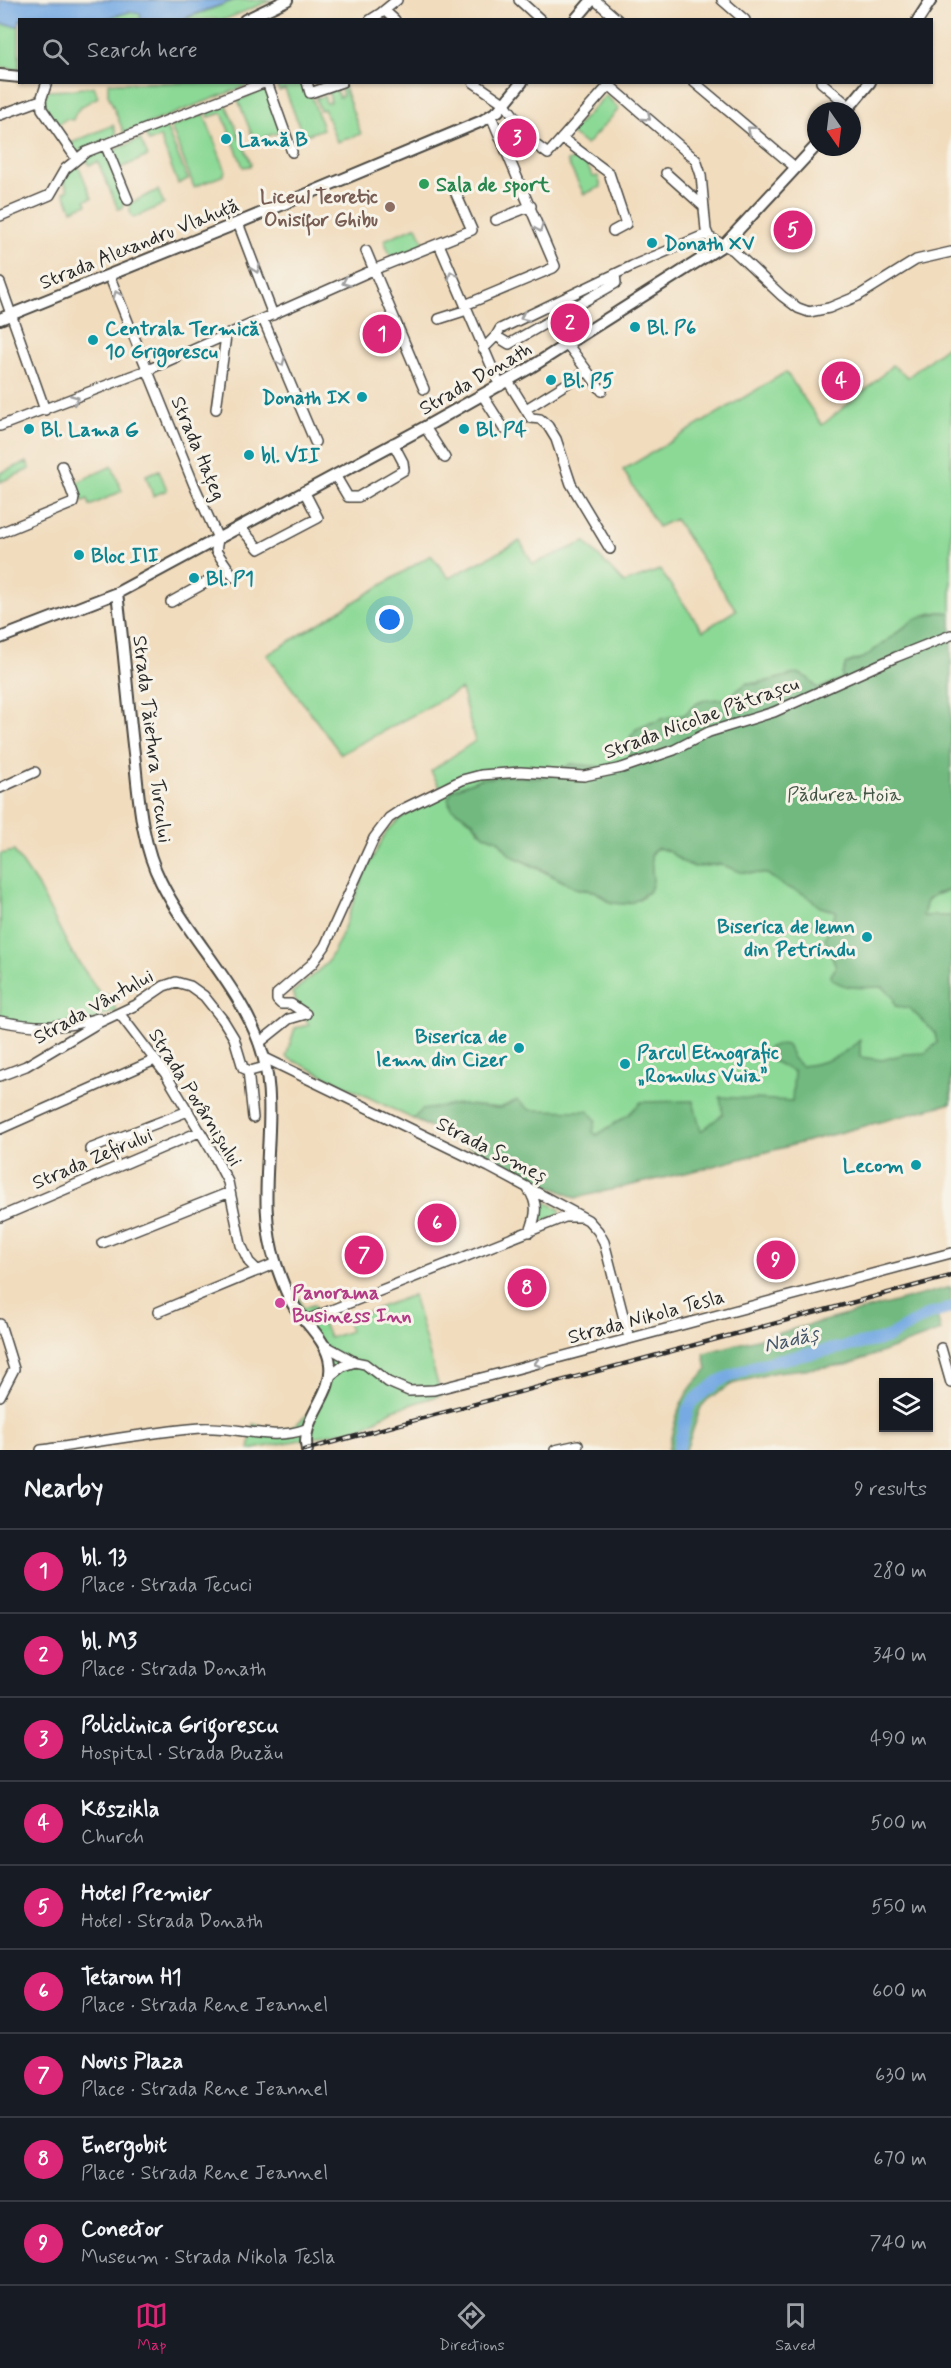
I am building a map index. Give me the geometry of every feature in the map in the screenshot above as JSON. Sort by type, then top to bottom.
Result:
[{"type":"main road","points":[[249,18],[287,0]]},
{"type":"main road","points":[[577,18],[594,0]]},
{"type":"main road","points":[[919,18],[932,0]]},
{"type":"main road","points":[[0,75],[18,77]]},
{"type":"main road","name":"Strada Alexandru Vlahuță","points":[[0,319],[238,223],[491,116],[505,104],[520,84]]},
{"type":"main road","points":[[854,102],[868,84]]},
{"type":"main road","name":"Strada Donath","points":[[0,638],[117,593],[504,384],[725,244],[807,156]]},
{"type":"main road","name":"Strada Tăietura Turcului","points":[[117,593],[142,824],[149,850],[160,882],[243,1010],[259,1043],[264,1062],[268,1162],[265,1212],[268,1233],[276,1263],[290,1298],[304,1321],[324,1345],[329,1358],[330,1376]]},
{"type":"main road","points":[[308,1450],[306,1429],[327,1388],[330,1376]]},
{"type":"street","points":[[373,18],[397,0]]},
{"type":"street","points":[[519,0],[540,18]]},
{"type":"street","points":[[594,0],[616,18]]},
{"type":"street","points":[[722,0],[743,18]]},
{"type":"street","points":[[385,11],[393,18]]},
{"type":"street","points":[[45,84],[41,100],[42,109],[76,158]]},
{"type":"street","points":[[0,216],[50,195],[60,175],[76,158],[105,144],[263,84]]},
{"type":"street","points":[[266,84],[292,152]]},
{"type":"street","points":[[308,84],[310,93],[336,84]]},
{"type":"street","points":[[476,84],[505,104],[543,152],[548,154],[609,85],[696,160],[707,234]]},
{"type":"street","points":[[696,84],[796,168]]},
{"type":"street","points":[[822,84],[841,102]]},
{"type":"street","points":[[0,115],[41,100]]},
{"type":"street","points":[[440,319],[555,266],[491,116]]},
{"type":"street","points":[[562,138],[609,173],[627,224],[613,231]]},
{"type":"street","points":[[105,144],[128,200]]},
{"type":"street","points":[[666,173],[704,207]]},
{"type":"street","points":[[0,426],[147,370],[373,270],[472,230],[453,187]]},
{"type":"street","points":[[496,220],[531,206]]},
{"type":"street","points":[[238,223],[273,315]]},
{"type":"street","points":[[707,234],[725,244],[782,296],[798,308],[809,312],[829,308],[853,298],[916,260],[951,252]]},
{"type":"street","points":[[483,349],[500,329],[615,274],[707,234]]},
{"type":"street","points":[[440,244],[483,349],[504,384],[531,417],[540,419],[548,426],[556,439],[571,484],[610,549]]},
{"type":"street","points":[[366,251],[424,389]]},
{"type":"street","points":[[496,336],[509,344],[616,283],[615,274]]},
{"type":"street","name":"Strada Hațeg","points":[[109,275],[218,539],[216,551],[234,577]]},
{"type":"street","points":[[0,283],[45,410]]},
{"type":"street","points":[[263,319],[315,442]]},
{"type":"street","points":[[216,409],[226,336]]},
{"type":"street","points":[[568,345],[602,392]]},
{"type":"street","points":[[526,409],[587,371]]},
{"type":"street","points":[[483,396],[504,429]]},
{"type":"street","points":[[425,427],[445,458]]},
{"type":"street","points":[[335,475],[348,497],[355,498],[368,492],[404,470],[403,462],[393,443]]},
{"type":"street","points":[[0,533],[73,503],[74,498],[62,466]]},
{"type":"street","points":[[240,527],[259,549],[318,518],[304,491]]},
{"type":"street","points":[[171,602],[223,573]]},
{"type":"street","name":"Strada Nicolae Pătrașcu","points":[[259,1043],[267,1039],[289,1019],[306,1014],[291,1004],[281,1004],[277,999],[277,994],[312,964],[325,946],[374,838],[389,818],[400,810],[462,780],[481,775],[520,772],[584,776],[622,768],[674,750],[709,732],[774,712],[951,635]]},
{"type":"street","points":[[0,788],[35,772]]},
{"type":"street","name":"Strada Vântului","points":[[0,1076],[26,1066],[116,1014],[136,1005],[164,986],[176,982],[190,986],[204,996],[234,1038],[243,1068],[248,1070],[253,1118]]},
{"type":"street","points":[[0,1021],[35,1026],[67,1026],[116,1014]]},
{"type":"street","name":"Strada Povârnișului","points":[[116,1014],[155,1060],[199,1132],[205,1137],[228,1182],[241,1245],[249,1262],[258,1271]]},
{"type":"street","points":[[0,1130],[155,1060]]},
{"type":"street","points":[[248,1070],[264,1062]]},
{"type":"street","name":"Strada Someș","points":[[264,1062],[527,1187],[583,1217],[604,1242],[629,1338]]},
{"type":"street","points":[[90,1149],[188,1111]]},
{"type":"street","name":"Strada Zefirului","points":[[0,1217],[199,1132]]},
{"type":"street","points":[[527,1187],[534,1199],[536,1209],[530,1232]]},
{"type":"street","points":[[102,1243],[230,1192]]},
{"type":"street","points":[[304,1321],[567,1216],[583,1217]]},
{"type":"street","name":"Strada Nikola Tesla","points":[[324,1345],[355,1362],[365,1364],[396,1386],[409,1391],[423,1392],[951,1253]]},
{"type":"street","points":[[158,1312],[276,1263]]},
{"type":"street","points":[[0,1324],[13,1372],[0,1396]]},
{"type":"street","points":[[941,1348],[951,1383]]},
{"type":"street","points":[[0,1364],[12,1362]]},
{"type":"street","points":[[330,1376],[343,1366],[355,1362]]},
{"type":"street","points":[[40,1450],[202,1428],[234,1429],[273,1436],[292,1434],[306,1429]]},
{"type":"street","points":[[555,1450],[578,1445]]},
{"type":"green space","points":[[235,0],[272,0],[228,18],[187,18]]},
{"type":"green space","points":[[129,12],[139,12],[142,17],[141,18],[108,18]]},
{"type":"green space","points":[[0,24],[18,26],[18,70],[0,67]]},
{"type":"green space","points":[[108,84],[251,84],[124,133],[108,94]]},
{"type":"green space","points":[[276,84],[307,84],[323,129],[303,136],[285,89],[279,91]]},
{"type":"green space","points":[[343,84],[361,134],[337,142],[324,109],[320,110],[314,93],[318,98],[324,96],[326,103],[331,102],[328,89],[335,87],[339,97],[343,96],[340,85]]},
{"type":"green space","points":[[94,86],[98,97],[80,108],[73,120],[66,119],[56,126],[43,102],[47,91]]},
{"type":"green space","points":[[269,88],[284,131],[254,140],[238,100]]},
{"type":"green space","points":[[606,95],[619,109],[586,145],[570,133]]},
{"type":"green space","points":[[225,102],[251,163],[250,166],[243,167],[222,113],[209,117],[206,109]]},
{"type":"green space","points":[[204,114],[225,169],[224,175],[194,187],[171,127]]},
{"type":"green space","points":[[113,125],[117,135],[76,154],[69,144]]},
{"type":"green space","points":[[165,125],[188,179],[178,184],[160,137],[149,142],[145,134]]},
{"type":"green space","points":[[140,139],[148,156],[118,169],[110,152]]},
{"type":"green space","points":[[102,150],[105,151],[124,198],[123,208],[118,209],[98,162],[89,165],[86,158]]},
{"type":"green space","points":[[583,157],[593,177],[598,176],[601,187],[584,194],[567,161]]},
{"type":"green space","points":[[77,162],[92,198],[85,200],[87,204],[72,210],[64,192],[68,190],[64,181],[61,182]]},
{"type":"green space","points":[[158,190],[164,204],[134,218],[131,216],[129,204]]},
{"type":"green space","points":[[417,226],[425,246],[392,260],[384,240]]},
{"type":"green space","points":[[951,343],[951,613],[938,612],[916,619],[868,655],[846,664],[842,674],[843,678],[818,689],[809,681],[792,676],[747,683],[726,699],[700,701],[684,715],[650,723],[630,737],[631,753],[628,762],[602,767],[571,764],[549,776],[538,778],[480,779],[461,786],[449,804],[473,822],[480,832],[498,840],[514,857],[580,890],[595,891],[607,901],[623,904],[642,898],[652,886],[651,855],[658,848],[668,851],[685,863],[700,867],[721,864],[740,872],[767,874],[826,909],[836,911],[925,909],[925,904],[931,896],[951,890],[951,1103],[702,1169],[575,1198],[286,1057],[295,1028],[309,1025],[292,993],[327,963],[340,939],[363,876],[387,831],[402,817],[429,801],[440,788],[431,771],[475,741],[461,689],[341,754],[267,655],[431,555],[449,578],[520,541],[533,564],[585,542],[624,583],[660,570],[703,631],[736,610],[675,519],[658,527],[623,470],[786,372],[822,425],[874,383],[892,365],[908,377]]},
{"type":"green space","points":[[27,462],[30,469],[0,482],[0,473]]},
{"type":"green space","points":[[112,466],[122,491],[90,506],[88,499],[83,501],[75,483]]},
{"type":"green space","points":[[159,470],[167,490],[153,496],[146,475]]},
{"type":"green space","name":"Pădurea Hoia","points":[[940,612],[951,613],[951,890],[936,894],[927,900],[923,916],[951,916],[951,1103],[702,1169],[575,1198],[413,1119],[422,1110],[458,1104],[500,1108],[517,1100],[530,1110],[588,1111],[596,1120],[593,1132],[597,1135],[628,1115],[641,1102],[693,1101],[701,1131],[723,1114],[720,1097],[792,1101],[794,1072],[771,1060],[768,1048],[773,1046],[787,1045],[793,1058],[801,1066],[833,1058],[860,1040],[860,1057],[882,1060],[904,1054],[925,1053],[937,1043],[935,1033],[909,1008],[895,1006],[893,997],[883,987],[848,986],[830,977],[836,967],[825,938],[836,911],[820,907],[804,894],[784,886],[767,874],[740,872],[721,864],[694,867],[668,851],[658,848],[651,855],[653,881],[650,891],[633,902],[612,903],[595,891],[575,888],[510,855],[498,840],[484,835],[473,822],[452,808],[448,799],[452,790],[480,779],[507,776],[538,778],[549,776],[571,764],[602,767],[628,762],[631,753],[630,738],[636,729],[664,718],[684,715],[696,704],[705,700],[726,699],[747,683],[757,684],[798,673],[808,678],[818,689],[843,679],[842,674],[846,664],[865,657],[915,619]]},
{"type":"green space","points":[[14,851],[37,885],[71,951],[101,995],[107,995],[117,1011],[103,1015],[66,1038],[63,1032],[0,1026],[0,854]]},
{"type":"green space","points":[[538,1198],[561,1210],[558,1215],[533,1225]]},
{"type":"green space","points":[[951,1287],[951,1311],[937,1316],[941,1331],[847,1365],[776,1372],[732,1384],[708,1399],[701,1407],[686,1450],[668,1450],[680,1406],[690,1388],[707,1370],[704,1353]]},
{"type":"green space","points":[[413,1295],[441,1395],[393,1410],[362,1428],[249,1450],[253,1424],[277,1430],[294,1425],[311,1410],[326,1379],[327,1368],[323,1354],[300,1325],[288,1304],[299,1298],[303,1308],[314,1305],[330,1338],[350,1331],[346,1320]]},
{"type":"water","points":[[0,0],[235,0],[185,18],[140,18],[141,14],[129,12],[108,18],[18,18],[18,26],[0,24]]},
{"type":"waterway","name":"Nadăș","points":[[678,1450],[688,1409],[695,1399],[719,1381],[773,1361],[885,1339],[930,1314],[951,1308]]},
{"type":"railway","points":[[304,1450],[951,1276]]},
{"type":"place","name":"Policlinica Grigorescu","points":[[517,138]]},
{"type":"place","name":"Lamă B","points":[[226,139]]},
{"type":"place","name":"Sala de sport","points":[[424,184]]},
{"type":"place","name":"Liceul Teoretic Onisifor Ghibu","points":[[390,207]]},
{"type":"place","name":"Hotel Premier","points":[[793,230]]},
{"type":"place","name":"Donath XV","points":[[652,243]]},
{"type":"place","name":"bl. M3","points":[[570,323]]},
{"type":"place","name":"Bl. P6","points":[[635,327]]},
{"type":"place","name":"bl. 13","points":[[382,334]]},
{"type":"place","name":"Centrala Termică 10 Grigorescu","points":[[93,340]]},
{"type":"place","name":"Bl. P5","points":[[551,380]]},
{"type":"place","name":"Kőszikla","points":[[841,381]]},
{"type":"place","name":"Donath IX","points":[[362,397]]},
{"type":"place","name":"Bl. Lama G","points":[[29,429]]},
{"type":"place","name":"Bl. P4","points":[[464,429]]},
{"type":"place","name":"bl. VII","points":[[249,455]]},
{"type":"place","name":"Bloc III","points":[[79,555]]},
{"type":"place","name":"Bl. P1","points":[[194,578]]},
{"type":"place","name":"Biserica de lemn din Petrindu","points":[[867,937]]},
{"type":"place","name":"Biserica de lemn din Cizer","points":[[519,1048]]},
{"type":"place","name":"Parcul Etnografic „Romulus Vuia”","points":[[625,1064]]},
{"type":"place","name":"Lecom","points":[[916,1165]]},
{"type":"place","name":"Tetarom H1","points":[[437,1223]]},
{"type":"place","name":"Novis Plaza","points":[[364,1255]]},
{"type":"place","name":"Conector","points":[[776,1260]]},
{"type":"place","name":"Energobit","points":[[527,1288]]},
{"type":"place","name":"Panorama Business Inn","points":[[280,1303]]}]
